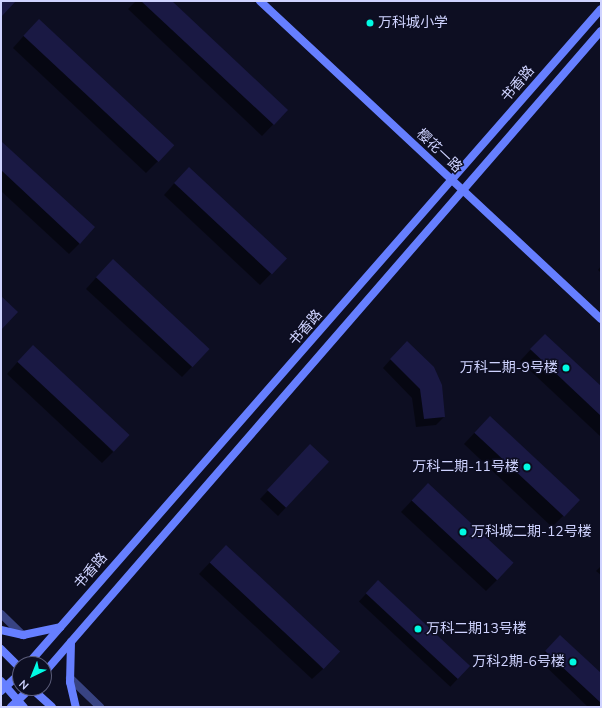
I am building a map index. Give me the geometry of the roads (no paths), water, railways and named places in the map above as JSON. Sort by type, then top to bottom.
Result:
[{"type":"street","name":"樱花一路","points":[[260,1],[601,319]]},
{"type":"street","name":"书香路","points":[[35,656],[601,9]]},
{"type":"street","name":"书香路","points":[[52,664],[601,31]]},
{"type":"street","points":[[1,614],[23,635]]},
{"type":"street","points":[[1,630],[23,635],[60,627]]},
{"type":"street","points":[[71,642],[70,678],[76,707]]},
{"type":"street","points":[[1,649],[12,660]]},
{"type":"street","points":[[70,678],[100,707]]},
{"type":"street","points":[[12,679],[3,686],[24,707]]},
{"type":"street","points":[[11,707],[22,696]]},
{"type":"street","points":[[40,696],[52,707]]},
{"type":"place","name":"万科城小学","points":[[370,23]]},
{"type":"place","name":"万科二期-9号楼","points":[[566,368]]},
{"type":"place","name":"万科二期-11号楼","points":[[527,467]]},
{"type":"place","name":"万科城二期-12号楼","points":[[463,532]]},
{"type":"place","name":"万科二期13号楼","points":[[418,629]]},
{"type":"place","name":"万科2期-6号楼","points":[[573,662]]}]
